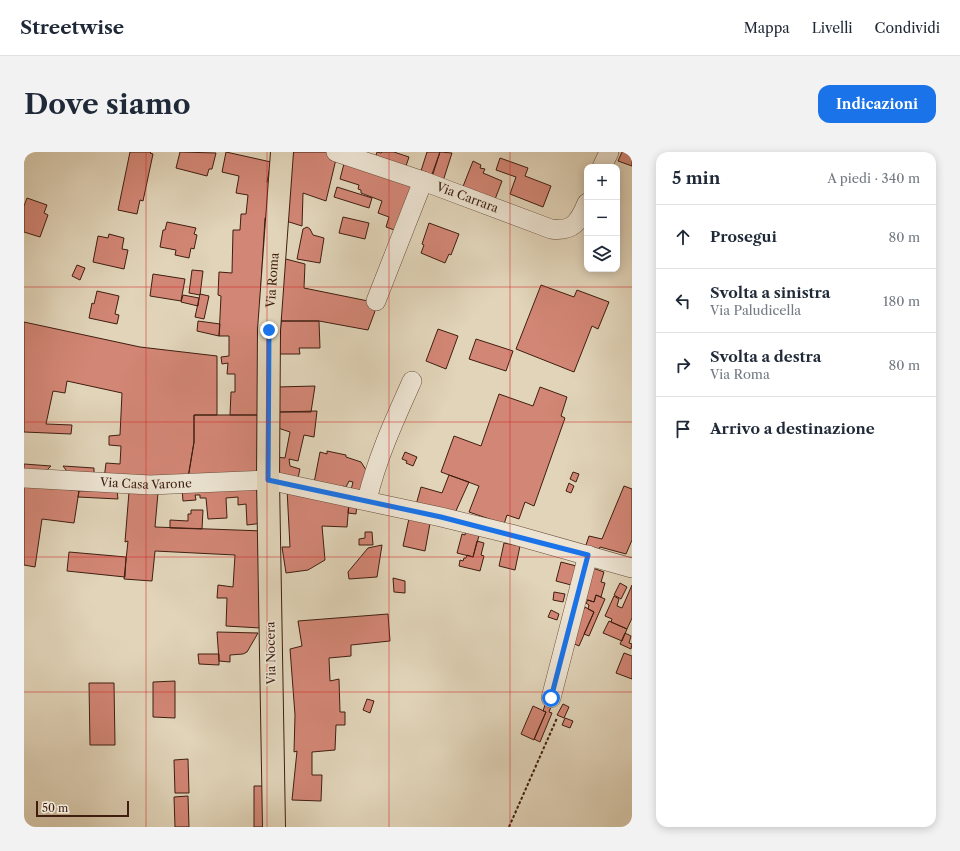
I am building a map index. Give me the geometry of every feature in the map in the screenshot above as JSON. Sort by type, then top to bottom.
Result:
[{"type":"main road","name":"Via Roma","points":[[268,480],[269,330],[282,152]]},
{"type":"main road","name":"Via Nocera","points":[[268,480],[274,827]]},
{"type":"street","name":"Via Carrara","points":[[336,152],[423,181],[551,229],[563,230],[570,228],[578,221],[584,210]]},
{"type":"street","points":[[603,164],[609,152]]},
{"type":"street","points":[[376,301],[423,181]]},
{"type":"street","points":[[366,500],[376,465],[387,436],[412,381]]},
{"type":"street","name":"Via Casa Varone","points":[[24,478],[150,485],[268,480],[366,500],[511,534],[632,568]]},
{"type":"street","points":[[551,698],[588,555]]},
{"type":"path","points":[[509,827],[556,718]]},
{"type":"building","points":[[130,152],[151,152],[150,153],[153,154],[143,201],[140,200],[137,214],[118,210]]},
{"type":"building","points":[[180,152],[216,153],[212,169],[209,169],[207,176],[176,168]]},
{"type":"building","points":[[226,152],[271,162],[267,182],[271,183],[270,218],[265,218],[260,302],[259,415],[230,415],[231,392],[235,392],[235,374],[227,374],[228,363],[222,364],[221,357],[229,356],[229,336],[219,336],[221,296],[218,295],[219,272],[232,273],[233,230],[240,230],[241,214],[246,214],[248,195],[236,193],[239,176],[222,172]]},
{"type":"building","points":[[291,152],[329,152],[337,155],[326,201],[303,193],[302,226],[286,221]]},
{"type":"building","points":[[377,152],[394,152],[409,157],[405,169],[375,159]]},
{"type":"building","points":[[427,152],[440,152],[431,177],[420,174]]},
{"type":"building","points":[[440,152],[452,153],[443,181],[432,177]]},
{"type":"building","points":[[622,152],[632,152],[632,166],[618,161]]},
{"type":"building","points":[[500,158],[528,168],[525,176],[551,186],[543,207],[510,194],[516,177],[496,170]]},
{"type":"building","points":[[345,160],[416,184],[397,231],[386,227],[389,217],[378,213],[382,201],[361,193],[361,190],[358,189],[359,185],[340,179]]},
{"type":"building","points":[[473,161],[481,165],[480,168],[485,169],[483,173],[502,181],[494,202],[462,189]]},
{"type":"building","points":[[337,187],[372,198],[369,208],[334,197]]},
{"type":"building","points":[[27,198],[47,205],[44,213],[48,215],[40,237],[24,232],[24,206]]},
{"type":"building","points":[[343,217],[369,223],[365,239],[339,233]]},
{"type":"building","points":[[167,222],[196,228],[194,234],[197,235],[194,249],[191,248],[189,258],[175,255],[176,250],[160,247],[163,230],[165,230]]},
{"type":"building","points":[[429,223],[459,234],[451,255],[449,254],[445,263],[421,253],[424,245],[422,244]]},
{"type":"building","points":[[307,227],[313,235],[324,238],[320,263],[297,259],[303,229]]},
{"type":"building","points":[[109,234],[124,238],[122,249],[128,250],[124,269],[93,262],[98,236],[108,238]]},
{"type":"building","points":[[282,258],[305,264],[304,288],[378,303],[368,330],[319,321],[281,321]]},
{"type":"building","points":[[77,265],[85,268],[80,280],[72,276]]},
{"type":"building","points":[[192,270],[203,271],[200,295],[189,293]]},
{"type":"building","points":[[153,274],[185,279],[181,301],[150,296]]},
{"type":"building","points":[[541,285],[574,297],[577,290],[609,302],[598,329],[592,326],[574,372],[516,349]]},
{"type":"building","points":[[97,291],[119,296],[115,314],[119,315],[117,324],[89,318],[92,303],[94,304]]},
{"type":"building","points":[[200,294],[209,296],[204,319],[195,317]]},
{"type":"building","points":[[183,295],[199,298],[198,306],[181,302]]},
{"type":"building","points":[[198,321],[220,324],[219,336],[197,331]]},
{"type":"building","points":[[281,321],[319,321],[320,348],[299,348],[300,354],[279,354]]},
{"type":"building","points":[[24,322],[140,347],[217,356],[217,415],[194,415],[194,442],[188,478],[104,479],[106,463],[120,464],[121,446],[109,445],[109,436],[120,435],[122,393],[67,381],[65,393],[53,391],[46,424],[72,425],[71,434],[24,432]]},
{"type":"building","points":[[438,329],[458,336],[446,369],[426,361]]},
{"type":"building","points":[[476,339],[513,351],[506,371],[469,359]]},
{"type":"building","points":[[315,386],[311,412],[277,412],[277,387]]},
{"type":"building","points":[[540,387],[567,397],[561,416],[565,418],[534,506],[525,502],[519,519],[507,515],[504,524],[469,512],[479,486],[441,472],[454,436],[481,446],[499,394],[533,406]]},
{"type":"building","points":[[317,411],[314,437],[304,435],[298,461],[289,459],[290,466],[300,469],[298,478],[276,476],[276,457],[285,458],[290,432],[278,428],[277,412]]},
{"type":"building","points":[[194,415],[259,415],[259,475],[188,478],[194,442]]},
{"type":"building","points":[[327,451],[346,455],[346,457],[361,462],[368,473],[361,492],[351,490],[353,482],[349,481],[346,487],[343,486],[342,489],[314,483],[320,452],[327,454]]},
{"type":"building","points":[[405,452],[417,457],[413,466],[406,463],[407,461],[402,459]]},
{"type":"building","points":[[24,464],[51,466],[44,473],[24,472]]},
{"type":"building","points":[[63,466],[94,468],[94,477],[69,474]]},
{"type":"building","points":[[573,472],[579,474],[576,482],[570,479]]},
{"type":"building","points":[[449,475],[469,482],[455,513],[416,505],[421,487],[442,493]]},
{"type":"building","points":[[24,483],[79,491],[74,523],[42,519],[35,567],[24,565]]},
{"type":"building","points":[[260,483],[263,523],[247,525],[246,504],[238,505],[238,497],[226,498],[227,518],[208,519],[206,498],[200,498],[200,495],[195,495],[196,500],[183,501],[182,488]]},
{"type":"building","points":[[569,483],[574,486],[571,493],[566,491]]},
{"type":"building","points":[[624,486],[632,489],[632,540],[626,554],[600,547],[598,551],[585,548],[589,536],[602,539]]},
{"type":"building","points":[[287,489],[349,503],[347,527],[322,526],[325,560],[308,570],[286,573],[282,547],[290,547]]},
{"type":"building","points":[[117,490],[118,499],[78,497],[79,491]]},
{"type":"building","points":[[129,492],[158,493],[155,527],[263,531],[260,628],[226,626],[227,598],[217,598],[218,585],[233,587],[235,555],[155,551],[152,581],[124,579],[128,541],[125,542]]},
{"type":"building","points":[[349,502],[357,503],[356,514],[348,513]]},
{"type":"building","points":[[191,510],[203,510],[202,529],[170,528],[170,520],[188,521],[188,514],[191,514]]},
{"type":"building","points":[[410,514],[431,518],[425,551],[403,546]]},
{"type":"building","points":[[466,529],[480,532],[473,557],[457,553],[462,534],[465,535]]},
{"type":"building","points":[[365,532],[372,532],[373,545],[359,545],[359,539],[365,538]]},
{"type":"building","points":[[477,541],[484,543],[481,555],[484,556],[480,571],[459,566],[460,560],[463,561],[467,555],[473,557]]},
{"type":"building","points":[[504,543],[520,546],[515,570],[499,566]]},
{"type":"building","points":[[382,545],[377,577],[349,579],[348,572],[368,548]]},
{"type":"building","points":[[69,552],[126,557],[125,577],[67,571]]},
{"type":"building","points":[[561,562],[580,567],[575,586],[556,581]]},
{"type":"building","points":[[587,566],[604,572],[601,582],[605,583],[601,597],[596,595],[594,602],[581,598]]},
{"type":"building","points":[[393,578],[405,581],[405,593],[394,592]]},
{"type":"building","points":[[620,583],[627,587],[621,599],[614,595]]},
{"type":"building","points":[[632,585],[632,618],[627,629],[611,622],[612,619],[605,616],[614,596],[619,599],[617,606],[622,608]]},
{"type":"building","points":[[554,592],[565,594],[563,602],[553,600]]},
{"type":"building","points":[[596,595],[605,599],[589,636],[584,634],[594,612],[588,609],[589,605],[586,603],[588,600],[594,602]]},
{"type":"building","points":[[578,606],[584,609],[585,607],[594,612],[579,646],[568,641]]},
{"type":"building","points":[[551,610],[559,614],[557,620],[548,617]]},
{"type":"building","points":[[388,614],[390,641],[351,645],[351,656],[329,658],[330,681],[339,679],[340,712],[345,712],[345,725],[336,725],[335,750],[312,752],[312,775],[322,775],[321,801],[292,800],[297,751],[294,752],[295,715],[290,649],[302,646],[298,621]]},
{"type":"building","points":[[609,621],[627,629],[622,641],[603,633]]},
{"type":"building","points":[[217,632],[258,633],[247,652],[243,654],[230,655],[230,662],[219,661]]},
{"type":"building","points":[[625,633],[631,636],[629,643],[632,644],[631,649],[620,644]]},
{"type":"building","points":[[624,653],[632,656],[632,679],[616,673]]},
{"type":"building","points":[[198,654],[219,654],[219,665],[199,664]]},
{"type":"building","points":[[175,681],[175,718],[153,717],[153,682]]},
{"type":"building","points":[[89,683],[114,683],[115,745],[90,745]]},
{"type":"building","points":[[367,699],[374,701],[370,713],[363,710]]},
{"type":"building","points":[[547,699],[553,702],[549,712],[552,713],[540,742],[534,739],[546,712],[543,711]]},
{"type":"building","points":[[563,704],[569,707],[564,718],[557,715]]},
{"type":"building","points":[[533,706],[546,712],[534,740],[521,734]]},
{"type":"building","points":[[565,718],[573,721],[570,728],[562,725]]},
{"type":"building","points":[[188,759],[189,793],[175,793],[174,760]]},
{"type":"building","points":[[254,786],[264,786],[267,827],[254,827]]},
{"type":"building","points":[[188,796],[189,827],[175,827],[174,797]]},
{"type":"route","points":[[269,330],[268,480],[441,517],[588,555],[551,698]]}]
